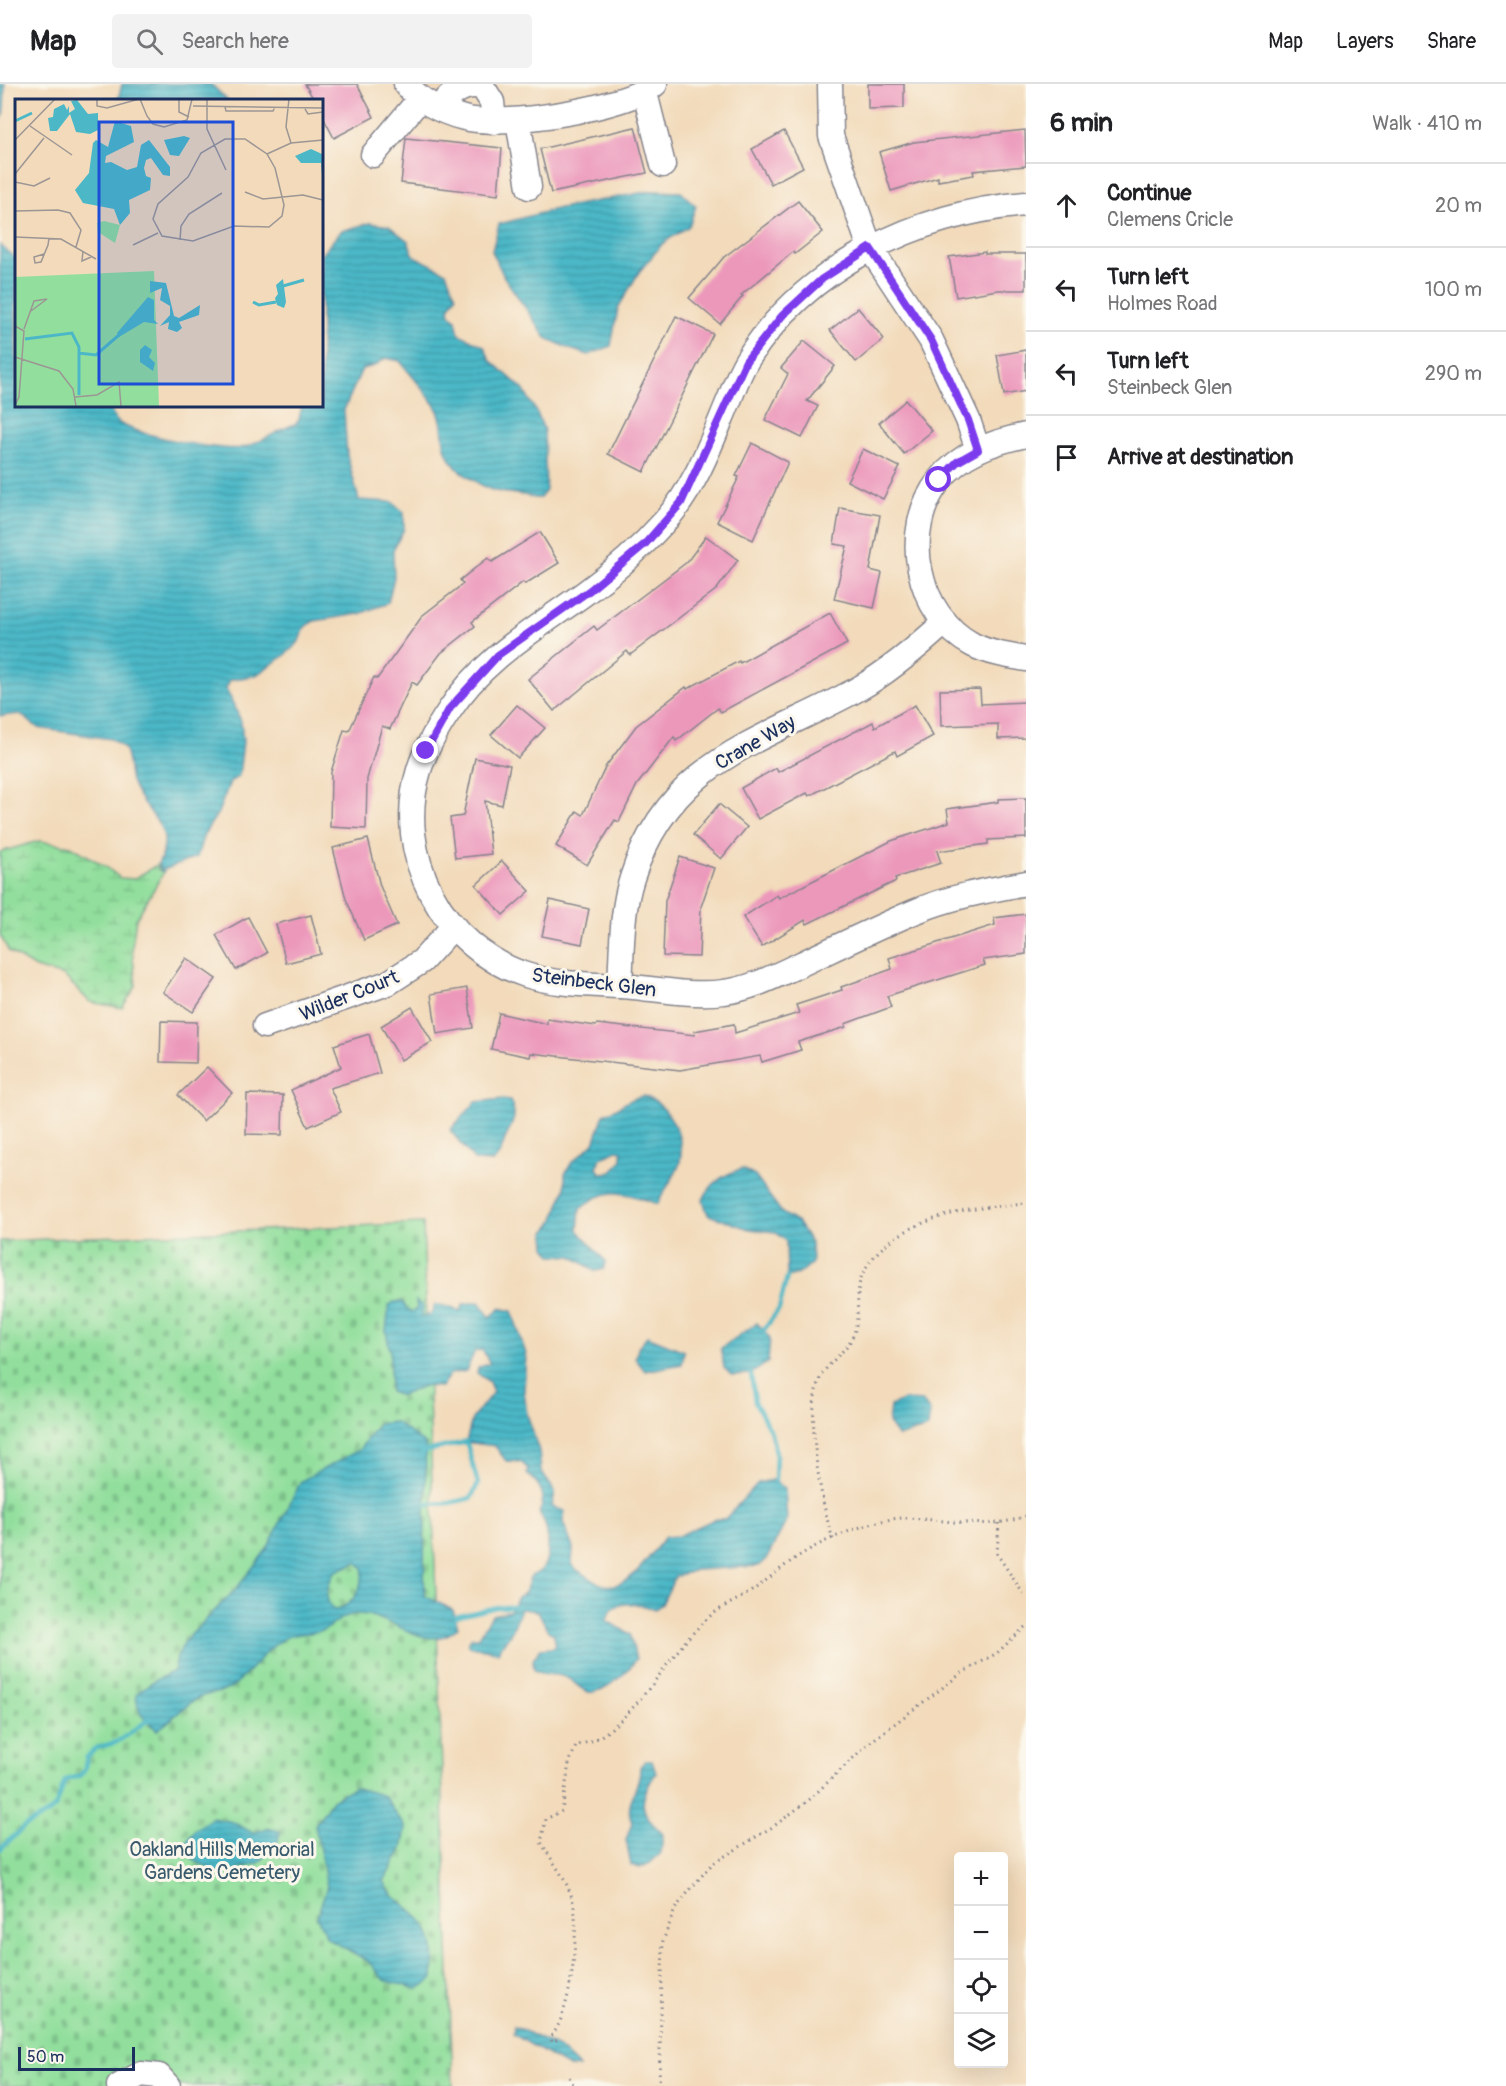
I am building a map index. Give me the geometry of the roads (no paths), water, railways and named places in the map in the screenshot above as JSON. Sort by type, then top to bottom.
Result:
[{"type":"street","points":[[830,84],[831,136],[870,248],[931,340],[968,420],[978,450]]},
{"type":"street","points":[[373,155],[421,97],[454,91],[464,86],[482,86],[506,121],[529,187]]},
{"type":"street","points":[[421,97],[464,118],[506,121],[598,105],[650,88],[663,165]]},
{"type":"street","name":"Steinbeck Glen","points":[[1026,204],[963,213],[930,222],[870,248],[822,279],[782,316],[746,361],[681,503],[645,544],[590,590],[498,655],[450,708],[426,751],[418,773],[412,828],[417,860],[432,897],[452,928],[488,957],[530,977],[563,983],[724,992],[769,979],[919,909],[973,893],[1026,883]]},
{"type":"street","points":[[1026,435],[996,441],[957,462],[939,480],[927,498],[918,536],[922,579],[932,606],[945,622],[973,645],[997,654],[1026,659]]},
{"type":"street","name":"Crane Way","points":[[620,986],[623,933],[632,879],[654,827],[687,784],[727,754],[859,689],[913,652],[945,622]]},
{"type":"street","name":"Wilder Court","points":[[265,1026],[388,983],[422,961],[452,928]]},
{"type":"street","points":[[119,2086],[141,2074],[159,2076],[168,2086]]},
{"type":"water","points":[[0,84],[5,84],[4,114],[0,123]]},
{"type":"water","points":[[122,84],[211,84],[226,99],[118,99]]},
{"type":"water","points":[[651,191],[681,192],[696,206],[689,226],[663,243],[639,272],[618,308],[611,346],[589,355],[546,338],[504,277],[492,251],[499,224],[560,208]]},
{"type":"water","points":[[370,223],[389,226],[408,241],[414,256],[446,272],[456,296],[449,308],[450,314],[456,320],[459,334],[484,346],[490,360],[523,389],[537,413],[544,430],[546,490],[540,498],[535,498],[491,490],[462,473],[447,454],[437,409],[400,361],[386,358],[374,366],[362,369],[344,410],[347,455],[359,500],[392,502],[404,512],[404,529],[393,550],[394,577],[388,603],[359,614],[314,621],[306,626],[298,643],[284,656],[256,675],[230,680],[226,688],[241,721],[243,742],[239,776],[230,782],[218,813],[204,834],[197,857],[161,871],[158,864],[163,851],[162,829],[136,792],[131,781],[124,748],[111,739],[38,728],[20,714],[0,716],[0,245],[15,258],[15,406],[108,406],[117,421],[138,431],[197,445],[231,449],[255,443],[295,424],[299,420],[302,406],[322,406],[322,254],[341,231]]},
{"type":"water","points":[[643,1096],[652,1100],[673,1122],[681,1152],[676,1172],[658,1204],[627,1194],[609,1193],[580,1209],[578,1230],[606,1262],[604,1269],[595,1271],[572,1256],[552,1255],[546,1247],[545,1232],[552,1224],[565,1189],[565,1174],[572,1162],[594,1143],[604,1114]],"holes":[[[616,1150],[622,1151],[622,1159],[612,1172],[600,1173],[597,1167],[601,1158]]]},
{"type":"water","points":[[510,1100],[514,1115],[500,1152],[493,1162],[475,1161],[450,1130],[476,1102]]},
{"type":"water","points":[[742,1169],[755,1176],[782,1213],[798,1223],[811,1243],[812,1263],[799,1274],[787,1277],[786,1241],[775,1232],[749,1229],[708,1215],[703,1200],[710,1189],[724,1177]]},
{"type":"water","points":[[416,1301],[423,1306],[422,1317],[431,1314],[435,1305],[451,1307],[459,1312],[464,1304],[479,1302],[490,1317],[501,1308],[512,1311],[526,1354],[524,1391],[527,1414],[539,1451],[541,1471],[555,1492],[552,1507],[565,1511],[563,1522],[573,1548],[572,1565],[575,1569],[604,1585],[623,1582],[639,1569],[665,1537],[678,1536],[715,1519],[725,1519],[758,1483],[772,1480],[785,1488],[787,1520],[766,1560],[759,1566],[695,1570],[675,1577],[662,1604],[655,1609],[634,1604],[619,1605],[614,1608],[609,1613],[607,1621],[630,1634],[636,1659],[616,1681],[595,1692],[585,1691],[565,1677],[534,1670],[533,1660],[540,1649],[551,1648],[555,1645],[554,1634],[548,1631],[538,1611],[521,1609],[512,1631],[498,1652],[470,1646],[468,1642],[472,1637],[479,1637],[492,1615],[510,1611],[518,1597],[525,1593],[530,1577],[541,1570],[545,1564],[548,1541],[545,1525],[539,1513],[542,1496],[539,1486],[527,1474],[528,1469],[523,1464],[506,1461],[495,1446],[466,1442],[472,1419],[493,1392],[489,1382],[477,1373],[478,1368],[490,1363],[482,1350],[475,1351],[466,1371],[450,1374],[441,1387],[423,1386],[401,1396],[390,1392],[390,1352],[386,1331],[389,1306],[394,1302],[402,1302],[409,1311],[413,1312],[417,1308]]},
{"type":"water","points":[[757,1323],[770,1338],[768,1362],[751,1374],[732,1375],[724,1368],[721,1348]]},
{"type":"water","points":[[647,1336],[684,1351],[682,1364],[645,1371],[635,1358],[639,1346]]},
{"type":"water","points":[[905,1400],[922,1401],[930,1412],[928,1428],[898,1437],[888,1423],[890,1406]]},
{"type":"water","points":[[395,1422],[425,1444],[425,1596],[453,1610],[458,1627],[446,1636],[432,1638],[418,1635],[375,1617],[361,1614],[347,1616],[323,1630],[291,1636],[280,1641],[230,1688],[196,1699],[157,1730],[142,1715],[136,1694],[152,1682],[174,1671],[177,1657],[185,1641],[237,1588],[267,1549],[301,1481],[359,1450],[378,1424]],"holes":[[[357,1562],[363,1568],[356,1595],[347,1605],[334,1610],[327,1597],[334,1572]]]},
{"type":"water","points":[[645,1761],[652,1761],[656,1773],[646,1791],[643,1805],[649,1819],[663,1834],[661,1853],[650,1863],[639,1868],[631,1865],[626,1840],[632,1823],[631,1802],[640,1775],[640,1767]]},
{"type":"water","points":[[354,1787],[384,1796],[406,1828],[402,1849],[384,1881],[393,1895],[420,1919],[432,1942],[433,1979],[418,1989],[384,1980],[368,1961],[327,1938],[317,1917],[327,1886],[315,1825],[332,1800]]},
{"type":"water","points":[[212,1818],[233,1822],[253,1833],[267,1828],[280,1831],[278,1841],[259,1863],[220,1874],[192,1859],[187,1841],[196,1829]]},
{"type":"water","points":[[514,2026],[559,2048],[579,2067],[570,2068],[513,2034]]},
{"type":"waterway","points":[[764,1330],[779,1309],[787,1277]]},
{"type":"waterway","points":[[751,1374],[755,1402],[770,1430],[776,1453],[775,1481]]},
{"type":"waterway","points":[[422,1452],[466,1442]]},
{"type":"waterway","points":[[425,1504],[450,1503],[471,1498],[478,1484],[467,1444]]},
{"type":"waterway","points":[[455,1617],[497,1607],[513,1607]]},
{"type":"waterway","points":[[0,1849],[25,1826],[49,1813],[56,1806],[65,1780],[79,1776],[84,1771],[87,1757],[96,1748],[117,1742],[151,1718]]},
{"type":"park label","name":"Oakland Hills Memorial Gardens Cemetery","points":[[222,1860]]}]
